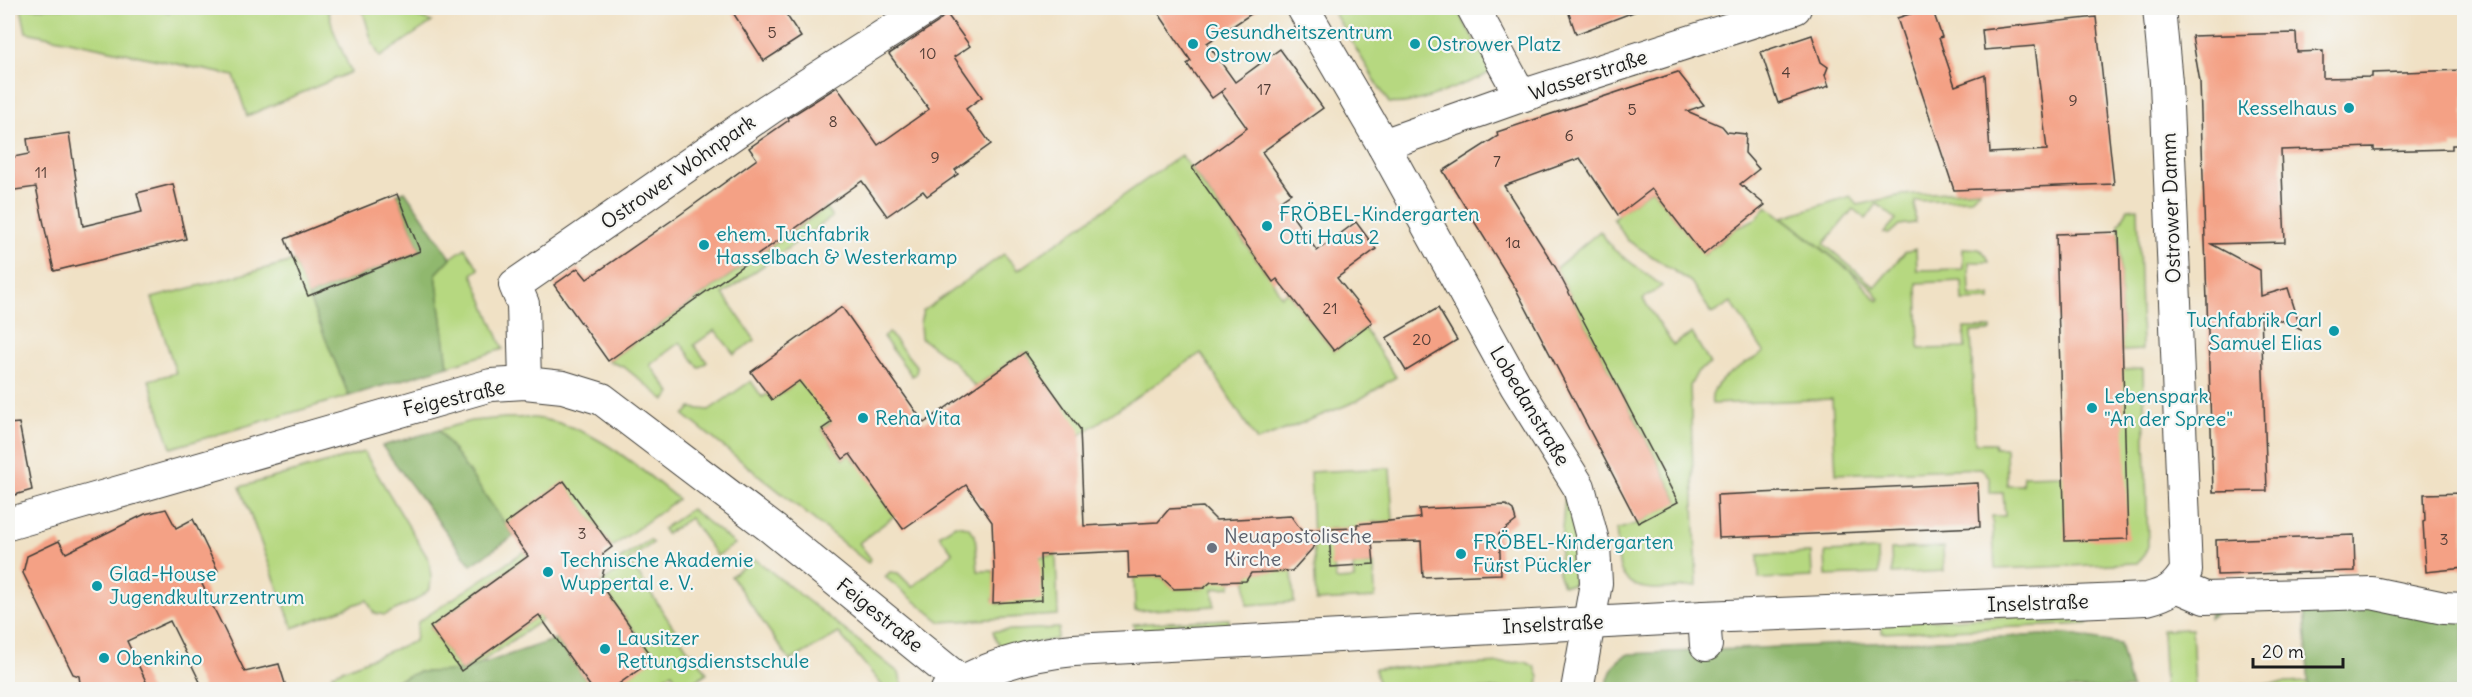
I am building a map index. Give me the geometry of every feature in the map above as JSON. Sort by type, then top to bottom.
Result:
[{"type":"street","name":"Ostrower Wohnpark","points":[[525,382],[523,304],[515,285],[769,109],[927,8]]},
{"type":"street","points":[[1303,8],[1383,145]]},
{"type":"street","points":[[1473,8],[1521,96]]},
{"type":"street","name":"Wasserstraße","points":[[1383,145],[1521,96],[1795,8]]},
{"type":"street","name":"Ostrower Damm","points":[[2158,8],[2166,82],[2186,571],[2171,590]]},
{"type":"street","name":"Lobedanstraße","points":[[1383,145],[1516,386],[1579,487],[1593,545],[1596,583],[1576,690]]},
{"type":"street","name":"Feigestraße","points":[[8,524],[490,385],[525,382],[563,387],[602,399],[773,528],[954,686]]},
{"type":"street","points":[[2171,590],[2205,598],[2372,593],[2444,608],[2464,609]]},
{"type":"street","name":"Inselstraße","points":[[954,686],[999,665],[1064,651],[1589,622],[1705,631],[2147,599],[2171,590]]},
{"type":"green space","points":[[21,8],[156,8],[169,12],[171,8],[328,8],[333,29],[351,72],[247,116],[234,76],[26,32]]},
{"type":"green space","points":[[362,8],[390,8],[432,22],[380,57],[372,42]]},
{"type":"green space","name":"Ostrower Platz","points":[[1331,8],[1456,8],[1492,71],[1436,95],[1411,102],[1389,103]]},
{"type":"green space","points":[[1181,155],[1281,296],[1287,292],[1289,294],[1334,351],[1364,328],[1396,377],[1357,401],[1257,441],[1201,353],[1036,465],[1065,409],[1025,352],[975,387],[955,363],[921,338],[920,323],[923,311],[1004,254],[1018,270]]},
{"type":"green space","points":[[1652,189],[1704,255],[1735,229],[1757,218],[1767,206],[1851,272],[1878,301],[1880,299],[1871,287],[1783,217],[1850,196],[1858,205],[1902,195],[1980,190],[1970,199],[1915,201],[1915,223],[1899,225],[1889,234],[1884,233],[1896,219],[1877,204],[1866,219],[1853,209],[1824,244],[1875,287],[1905,252],[1916,249],[1917,270],[1963,269],[1963,248],[1976,249],[1985,254],[1989,262],[1969,262],[1970,296],[1990,296],[1990,300],[1963,301],[1962,281],[1917,283],[1919,349],[1965,348],[1964,328],[1991,328],[1991,331],[1971,332],[1975,443],[1994,443],[1995,448],[2006,448],[2007,485],[2022,485],[2023,476],[2063,475],[2122,370],[2143,369],[2148,546],[2144,555],[2137,563],[1995,569],[1992,516],[2005,516],[2003,493],[1990,493],[1990,479],[1981,468],[1836,474],[1832,399],[1712,404],[1712,395],[1722,380],[1764,352],[1731,302],[1712,314],[1691,282],[1627,240],[1613,218]]},
{"type":"green space","points":[[405,191],[451,258],[436,274],[448,366],[349,396],[308,296],[420,251],[397,194]]},
{"type":"green space","points":[[826,208],[832,217],[723,294],[755,340],[734,354],[715,330],[694,345],[707,362],[699,368],[680,342],[650,365],[671,393],[665,400],[624,367],[608,361]]},
{"type":"green space","points":[[2138,208],[2142,350],[2122,351],[2119,224],[2128,209]]},
{"type":"green space","points":[[1600,231],[1613,249],[1662,286],[1643,299],[1673,345],[1692,333],[1710,364],[1698,371],[1690,386],[1697,586],[1665,589],[1642,588],[1625,578],[1620,568],[1616,530],[1638,523],[1678,501],[1556,268]]},
{"type":"green space","points":[[465,248],[479,269],[472,274],[503,349],[448,366],[436,274],[451,258]]},
{"type":"green space","points":[[294,261],[349,396],[171,448],[149,380],[176,373],[152,298]]},
{"type":"green space","points":[[889,333],[917,367],[916,374],[912,376],[883,337]]},
{"type":"green space","points":[[800,380],[834,420],[822,429],[843,459],[850,454],[856,463],[861,459],[879,495],[894,516],[859,543],[871,559],[868,563],[684,415],[691,408],[709,410],[751,381],[762,397],[768,394],[772,400]]},
{"type":"green space","points":[[505,418],[542,419],[581,431],[631,461],[678,499],[612,547],[564,482],[505,524],[439,430],[471,421]]},
{"type":"green space","points":[[439,430],[514,536],[471,565],[382,446]]},
{"type":"green space","points":[[364,452],[429,560],[430,589],[416,600],[385,615],[374,613],[367,600],[293,628],[240,487]]},
{"type":"green space","points":[[1390,468],[1393,521],[1372,522],[1372,527],[1329,529],[1336,580],[1354,579],[1353,566],[1374,564],[1375,598],[1316,601],[1310,472]]},
{"type":"green space","points":[[1565,495],[1577,551],[1573,585],[1563,585],[1558,573]]},
{"type":"green space","points":[[691,509],[735,544],[717,556],[690,518],[666,534],[663,529]]},
{"type":"green space","points":[[955,525],[968,527],[975,535],[978,571],[994,571],[993,600],[998,604],[1005,602],[1040,557],[1056,555],[1058,615],[941,622],[885,577],[890,572],[898,573],[912,587],[953,553],[939,535]]},
{"type":"green space","points":[[650,540],[653,543],[629,560],[690,653],[694,652],[707,673],[682,689],[672,673],[644,689],[610,689],[654,658],[600,584],[621,569],[620,559]]},
{"type":"green space","points":[[1943,547],[1944,571],[1892,574],[1891,549]]},
{"type":"green space","points":[[1878,550],[1879,574],[1826,576],[1825,552]]},
{"type":"green space","points":[[525,551],[528,556],[430,627],[461,671],[539,615],[542,620],[461,676],[418,672],[375,689],[338,690],[332,674],[415,641],[418,622]]},
{"type":"green space","points":[[1811,553],[1812,577],[1759,579],[1758,555]]},
{"type":"green space","points":[[755,559],[899,673],[902,685],[897,689],[885,689],[839,633],[790,661],[731,576]]},
{"type":"green space","points":[[1292,571],[1294,602],[1247,605],[1246,581],[1251,572]]},
{"type":"green space","points":[[1219,574],[1232,581],[1230,587],[1213,589],[1214,606],[1135,611],[1134,577],[1161,577],[1175,589],[1204,588]]},
{"type":"green space","points":[[2371,604],[2464,620],[2464,689],[2309,689],[2304,608],[2217,613],[2209,618],[2210,612]]},
{"type":"green space","points":[[2087,613],[2088,624],[1882,633],[1882,622]]},
{"type":"green space","points":[[1229,619],[1229,630],[1137,635],[1133,624]]},
{"type":"green space","points":[[1059,628],[1057,639],[1003,650],[996,641],[993,631]]},
{"type":"green space","points":[[2192,629],[2195,689],[2165,689],[2162,630]]},
{"type":"green space","points":[[2066,634],[2120,644],[2131,689],[1609,690],[1606,686],[1613,667],[1629,654]]},
{"type":"green space","points":[[556,639],[593,689],[375,690],[418,672],[461,671]]},
{"type":"green space","points":[[1526,662],[1535,667],[1539,677],[1538,689],[1380,689],[1374,669]]},
{"type":"green space","points":[[2308,682],[2309,689],[2238,689],[2238,685]]},
{"type":"building","points":[[730,8],[782,8],[801,37],[764,61]]},
{"type":"building","points":[[1155,8],[1260,8],[1207,43],[1235,82],[1280,49],[1323,108],[1262,152],[1291,193],[1281,200],[1317,251],[1356,222],[1376,249],[1337,278],[1372,322],[1334,351],[1277,279],[1273,282],[1192,168],[1247,128],[1221,92],[1226,88],[1212,98],[1187,64],[1191,61]]},
{"type":"building","points":[[1567,8],[1639,8],[1639,10],[1576,34]]},
{"type":"building","points":[[1932,8],[1942,37],[1939,38],[1955,86],[1985,75],[1990,153],[2047,150],[2035,46],[1984,50],[1982,30],[2096,17],[2114,184],[1954,190],[1897,18]]},
{"type":"building","points":[[944,10],[970,46],[954,57],[982,97],[966,109],[991,144],[955,170],[958,174],[927,196],[923,191],[887,216],[862,181],[608,361],[554,285],[578,268],[587,279],[681,214],[757,159],[749,148],[789,120],[788,118],[837,87],[878,145],[929,109],[889,54],[937,23],[943,17]]},
{"type":"building","points":[[2296,33],[2297,52],[2323,51],[2323,78],[2372,77],[2372,73],[2464,70],[2464,145],[2452,145],[2452,149],[2374,151],[2374,147],[2281,150],[2285,242],[2211,244],[2260,270],[2261,296],[2288,288],[2301,329],[2261,312],[2267,491],[2213,492],[2200,82],[2192,36]]},
{"type":"building","points":[[1812,35],[1821,62],[1828,67],[1825,75],[1829,86],[1778,103],[1761,52]]},
{"type":"building","points":[[1678,72],[1704,105],[1687,111],[1722,126],[1727,132],[1746,134],[1745,153],[1759,169],[1740,184],[1765,205],[1703,255],[1652,189],[1618,215],[1580,158],[1504,186],[1556,268],[1678,502],[1638,523],[1516,289],[1443,171],[1498,136],[1497,132]]},
{"type":"building","points":[[69,133],[83,226],[142,212],[137,193],[173,184],[186,239],[54,271],[36,187],[8,191],[8,158],[29,154],[27,139]]},
{"type":"building","points":[[397,194],[420,251],[308,296],[285,239]]},
{"type":"building","name":"Lebenspark \"An der Spree\"","points":[[2119,232],[2128,539],[2065,541],[2056,234]]},
{"type":"building","points":[[842,307],[924,423],[1025,352],[1080,429],[1084,526],[1158,522],[1169,509],[1203,507],[1216,520],[1291,516],[1301,530],[1357,528],[1357,524],[1420,518],[1419,509],[1506,505],[1513,510],[1516,521],[1499,534],[1501,574],[1423,577],[1421,541],[1372,542],[1374,564],[1331,567],[1329,530],[1292,571],[1251,573],[1246,581],[1211,582],[1204,588],[1174,589],[1161,577],[1129,578],[1128,551],[1040,555],[1042,600],[993,603],[992,522],[966,485],[903,529],[850,454],[843,459],[822,429],[832,422],[799,381],[772,400],[751,372]]},
{"type":"building","points":[[1438,308],[1457,340],[1406,371],[1386,338]]},
{"type":"building","points":[[19,423],[32,490],[8,497],[8,424]]},
{"type":"building","name":"Technische Akademie Wuppertal e. V.","points":[[564,481],[612,547],[603,554],[604,569],[600,584],[654,659],[610,690],[593,690],[539,615],[461,671],[430,627],[528,556],[505,524]]},
{"type":"building","points":[[1978,483],[1980,527],[1719,538],[1717,495]]},
{"type":"building","points":[[2464,493],[2464,568],[2426,572],[2424,494]]},
{"type":"building","points":[[166,509],[176,528],[193,519],[218,571],[200,580],[245,672],[279,664],[287,690],[204,690],[170,621],[127,641],[150,690],[81,690],[79,676],[73,674],[23,573],[27,556],[59,541],[66,553],[145,514]]},
{"type":"building","points":[[2354,535],[2355,571],[2217,575],[2216,540]]},
{"type":"place","name":"Gesundheitszentrum Ostrow","points":[[1193,44]]},
{"type":"place","name":"Ostrower Platz","points":[[1415,44]]},
{"type":"place","name":"Kesselhaus","points":[[2349,108]]},
{"type":"place","name":"FRÖBEL-Kindergarten Otti Haus 2","points":[[1267,226]]},
{"type":"place","name":"ehem. Tuchfabrik Hasselbach & Westerkamp","points":[[704,245]]},
{"type":"place","name":"Tuchfabrik Carl Samuel Elias","points":[[2334,331]]},
{"type":"place","name":"Lebenspark \"An der Spree\"","points":[[2092,408]]},
{"type":"place","name":"Reha Vita","points":[[863,418]]},
{"type":"place","name":"Neuapostolische Kirche","points":[[1212,548]]},
{"type":"place","name":"FRÖBEL-Kindergarten Fürst Pückler","points":[[1461,554]]},
{"type":"place","name":"Technische Akademie Wuppertal e. V.","points":[[548,572]]},
{"type":"place","name":"Glad-House Jugendkulturzentrum","points":[[97,586]]},
{"type":"place","name":"Lausitzer Rettungsdienstschule","points":[[605,649]]},
{"type":"place","name":"Obenkino","points":[[104,658]]}]
